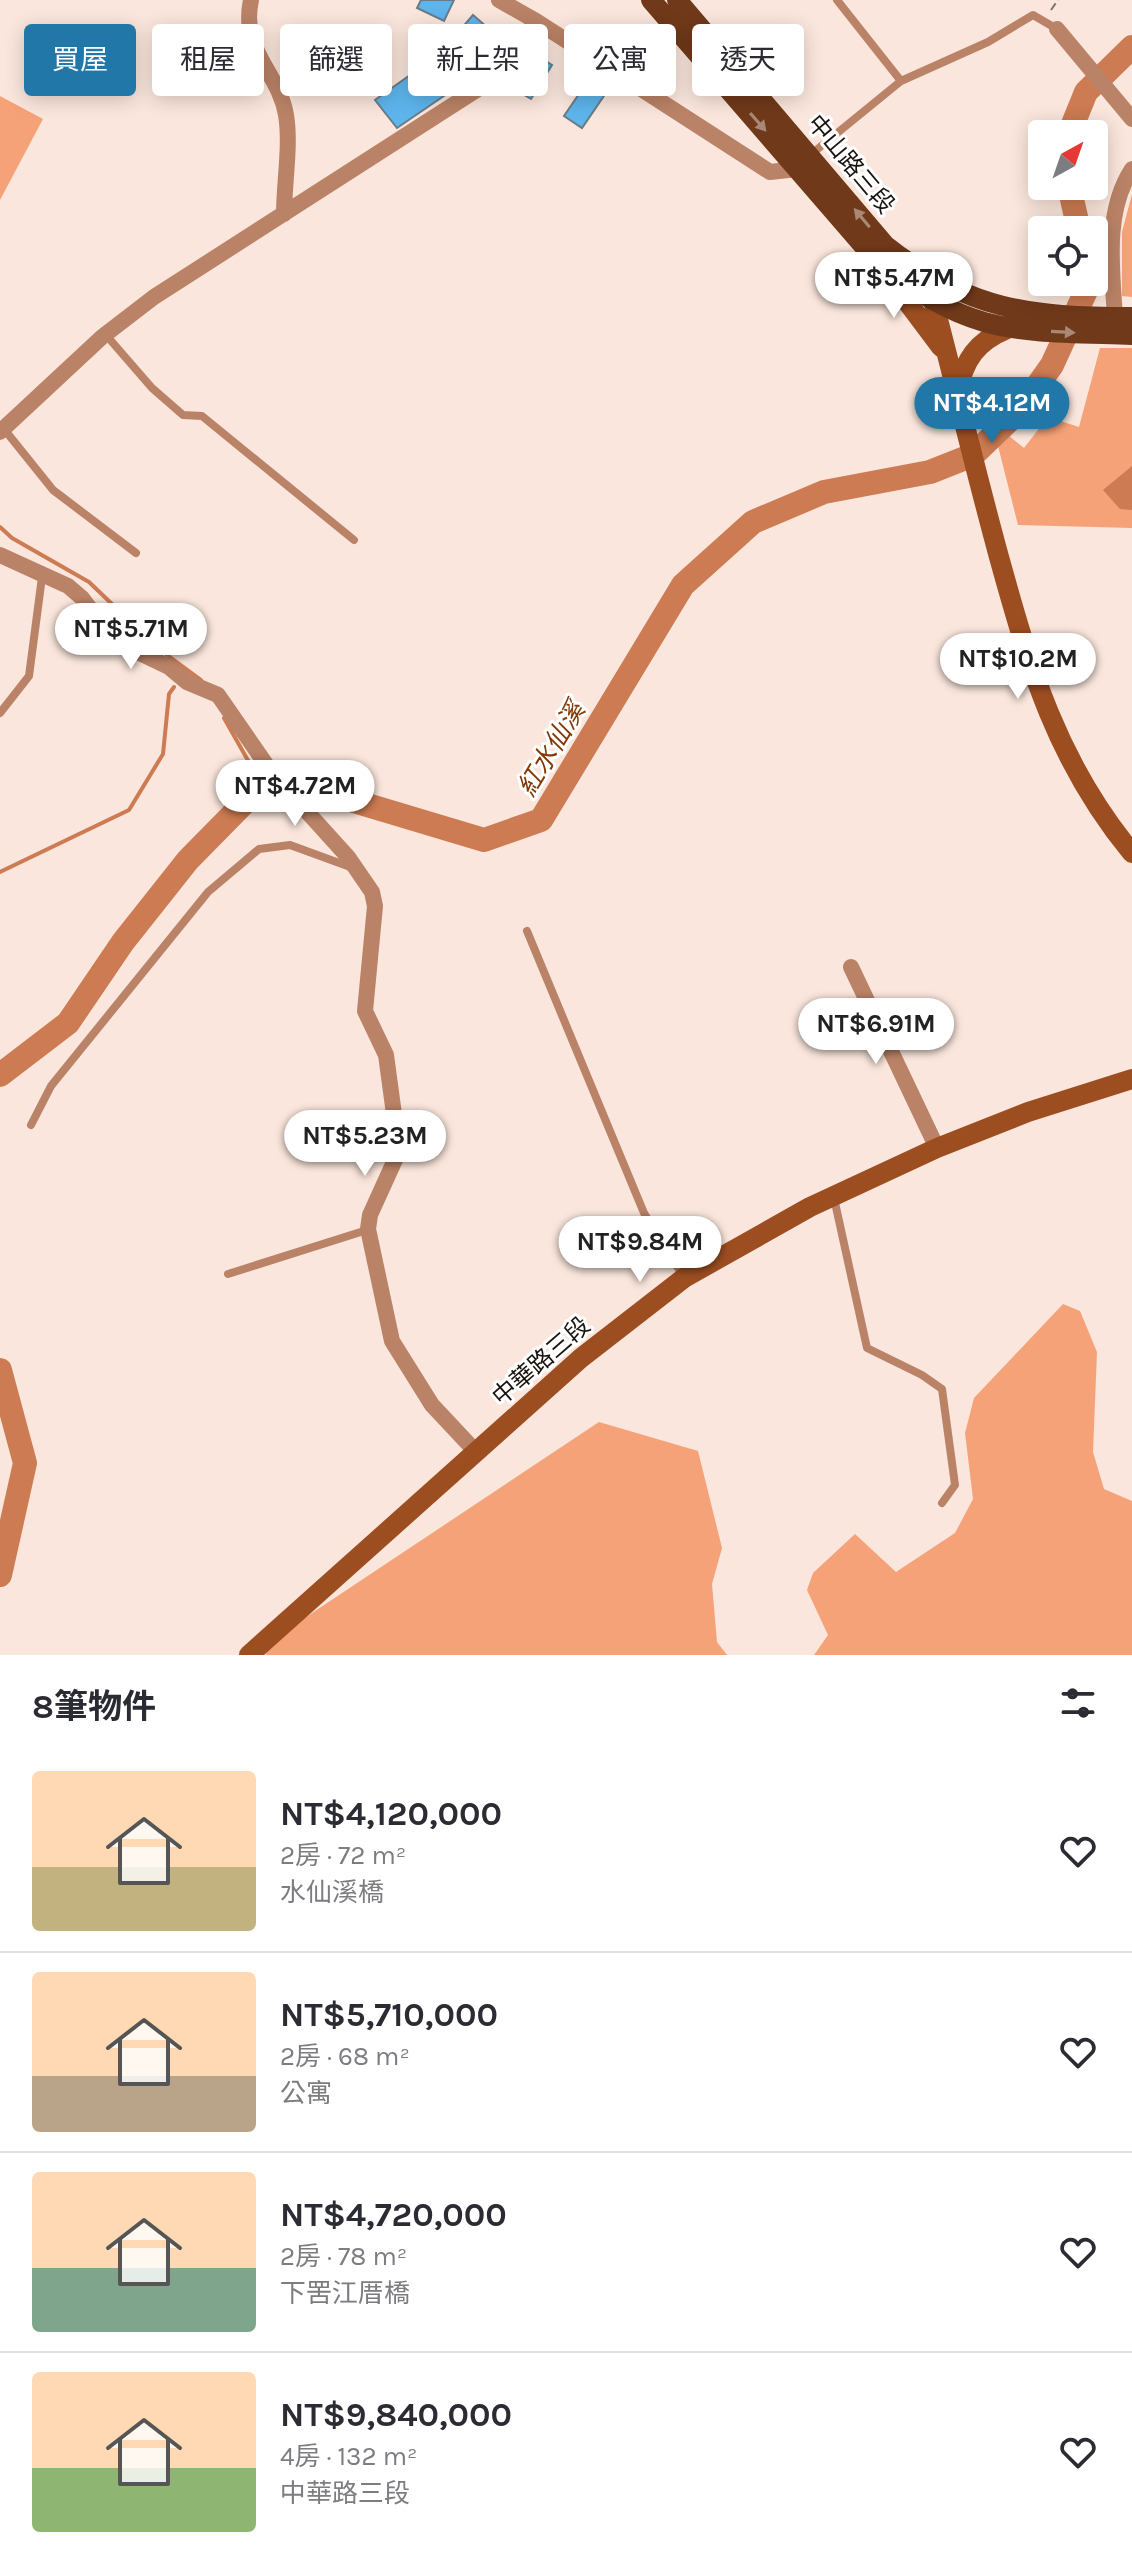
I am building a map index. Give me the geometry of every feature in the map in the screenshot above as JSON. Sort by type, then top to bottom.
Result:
[{"type":"main road","name":"中山路三段","points":[[651,0],[803,162],[938,295]]},
{"type":"main road","name":"中山路三段","points":[[677,0],[874,258],[938,295],[970,298],[1016,323],[1114,321]]},
{"type":"main road","points":[[874,258],[948,359]]},
{"type":"main road","points":[[938,295],[948,359],[1029,667],[1072,768],[1104,819],[1132,853]]},
{"type":"main road","points":[[1114,321],[1132,335]]},
{"type":"main road","points":[[957,392],[968,359],[977,346],[1016,323]]},
{"type":"main road","name":"中華路三段","points":[[249,1655],[581,1358],[684,1278],[834,1197],[937,1148],[1028,1112],[1132,1079]]},
{"type":"street","points":[[251,0],[247,20],[253,42],[286,114],[284,214]]},
{"type":"street","points":[[499,0],[770,172],[803,162]]},
{"type":"street","points":[[2,431],[106,335],[154,297],[492,80],[536,21]]},
{"type":"street","points":[[1051,26],[1132,119]]},
{"type":"street","points":[[1114,321],[1112,241],[1116,205],[1132,169]]},
{"type":"street","points":[[0,555],[42,577],[68,586],[82,598],[109,634],[123,645],[169,667],[187,682],[218,695],[272,773],[352,863],[372,892],[375,906],[365,1011],[386,1055],[399,1151],[370,1215],[368,1229],[392,1341],[432,1405],[477,1453]]},
{"type":"street","points":[[851,967],[937,1148]]},
{"type":"lane","points":[[837,0],[901,81]]},
{"type":"lane","points":[[803,162],[901,81],[988,42],[1033,15],[1051,26]]},
{"type":"lane","points":[[106,335],[152,388],[183,415],[202,416],[354,540]]},
{"type":"lane","points":[[2,431],[53,490],[136,553]]},
{"type":"lane","points":[[0,713],[29,676],[42,577]]},
{"type":"lane","points":[[31,1125],[51,1086],[208,892],[259,849],[290,845],[352,863]]},
{"type":"lane","points":[[527,931],[644,1213],[684,1278]]},
{"type":"lane","points":[[834,1197],[867,1348],[922,1375],[942,1389],[955,1485],[942,1503]]},
{"type":"lane","points":[[228,1274],[368,1229]]},
{"type":"path","points":[[1051,26],[1058,0]]},
{"type":"shaded area","points":[[0,96],[43,119],[0,200]]},
{"type":"shaded area","points":[[1132,194],[1132,297],[1122,296],[1122,232]]},
{"type":"shaded area","points":[[1100,348],[1132,348],[1132,528],[1018,525],[996,438],[1003,431],[1024,448],[1048,417],[1079,427]]},
{"type":"shaded area","points":[[1132,466],[1132,510],[1120,509],[1103,490]]},
{"type":"shaded area","points":[[1063,1304],[1080,1311],[1097,1352],[1093,1452],[1104,1489],[1132,1501],[1132,1655],[814,1655],[828,1635],[807,1590],[813,1573],[855,1534],[896,1572],[955,1533],[973,1499],[965,1433],[974,1398]]},
{"type":"shaded area","points":[[599,1422],[698,1451],[722,1548],[712,1584],[717,1642],[727,1655],[266,1655],[267,1643]]},
{"type":"building","points":[[421,0],[454,0],[444,21],[417,8]]},
{"type":"building","points":[[473,15],[483,24],[465,24]]},
{"type":"building","points":[[408,77],[408,96],[444,96],[397,128],[375,100],[381,96],[392,96],[392,88]]},
{"type":"building","points":[[578,96],[604,96],[582,128],[564,116]]},
{"type":"waterway","name":"紅水仙溪","points":[[1075,120],[1086,92],[1132,47]]},
{"type":"waterway","name":"紅水仙溪","points":[[1072,200],[1076,216]]},
{"type":"waterway","name":"紅水仙溪","points":[[0,1075],[68,1023],[123,942],[188,860],[246,801],[307,787],[484,840],[541,820],[683,585],[753,522],[824,492],[930,472],[973,455],[1020,410],[1052,365],[1084,296]]},
{"type":"waterway","points":[[0,527],[12,538],[89,582],[159,649],[201,680]]},
{"type":"waterway","points":[[0,872],[129,810],[163,754],[169,694],[174,687]]},
{"type":"waterway","points":[[224,718],[250,764],[257,799]]},
{"type":"waterway","name":"紅水仙溪","points":[[0,1370],[25,1463],[0,1575]]}]
